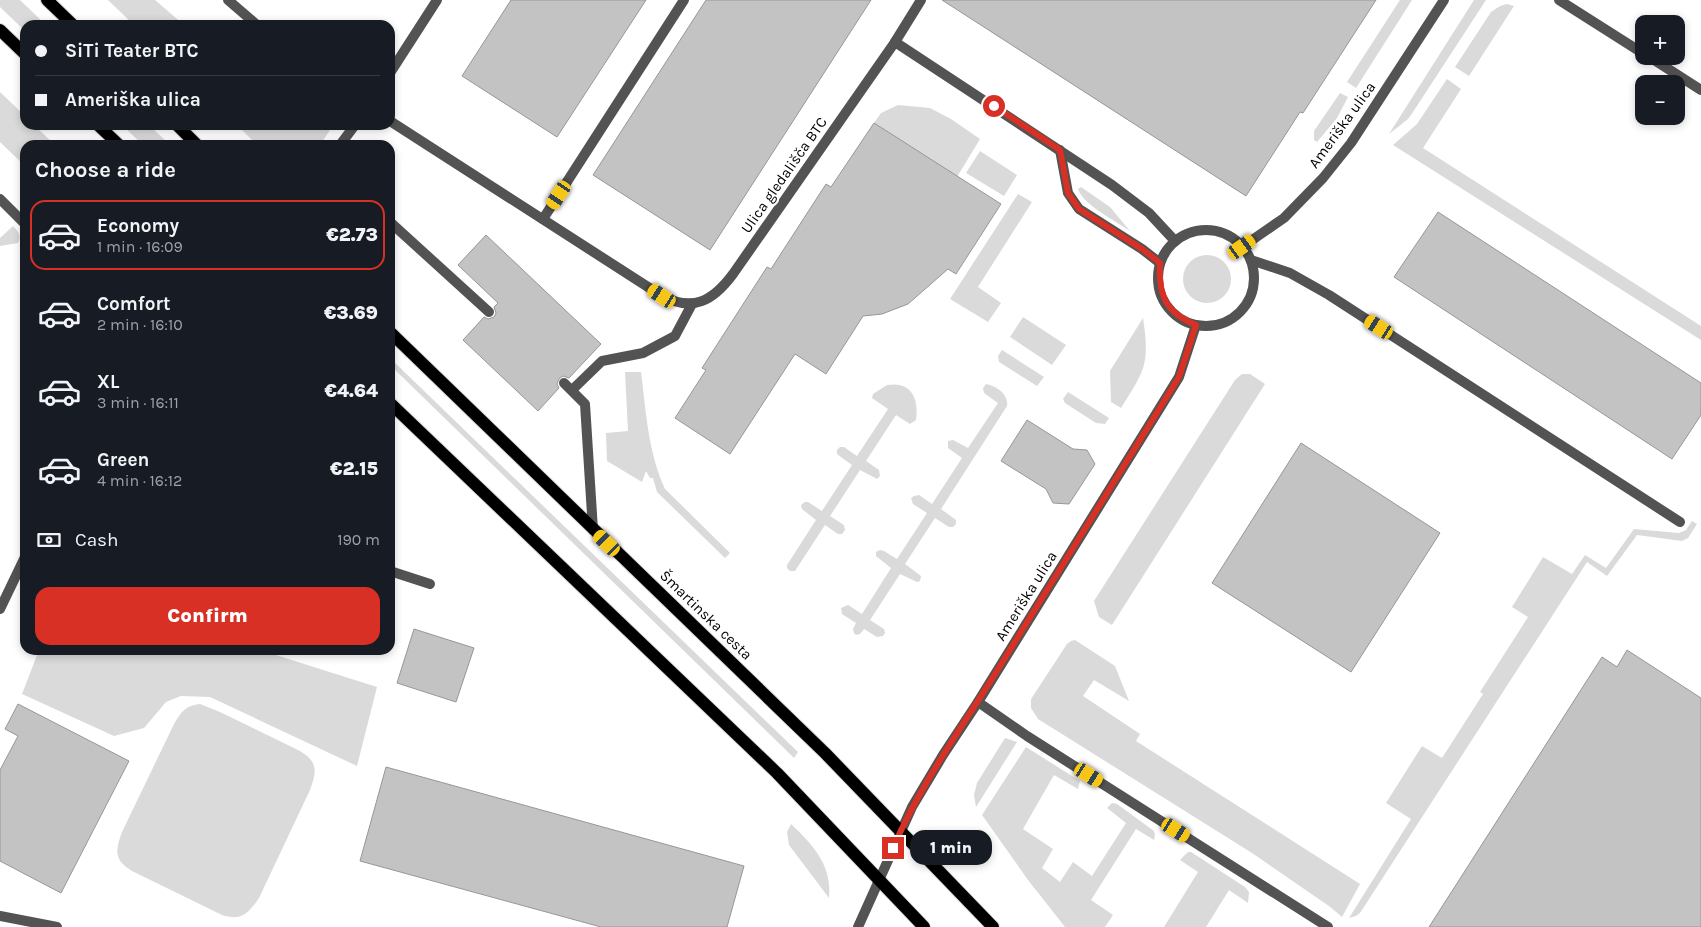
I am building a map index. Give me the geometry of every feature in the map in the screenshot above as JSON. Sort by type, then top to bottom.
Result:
[{"type":"main road","points":[[48,0],[68,20]]},
{"type":"main road","points":[[0,30],[20,49]]},
{"type":"main road","points":[[103,130],[114,140]]},
{"type":"main road","points":[[181,130],[192,140]]},
{"type":"main road","name":"Šmartinska cesta","points":[[395,337],[825,753],[993,927]]},
{"type":"main road","points":[[395,408],[777,773],[924,927]]},
{"type":"street","points":[[228,0],[240,4],[253,20]]},
{"type":"street","points":[[395,65],[438,0]]},
{"type":"street","points":[[543,219],[684,0]]},
{"type":"street","name":"Ulica gledališča BTC","points":[[692,304],[706,300],[728,281],[894,42],[921,0]]},
{"type":"street","name":"Ameriška ulica","points":[[1242,247],[1284,218],[1323,178],[1356,135],[1444,0]]},
{"type":"street","points":[[1559,0],[1635,48]]},
{"type":"street","points":[[894,42],[1112,185],[1149,213],[1175,241]]},
{"type":"street","points":[[1662,65],[1701,90]]},
{"type":"street","points":[[395,124],[662,296],[674,302],[692,304],[675,336],[643,353],[602,361],[572,390]]},
{"type":"street","points":[[1060,150],[1068,193],[1079,209],[1142,249],[1160,263]]},
{"type":"street","points":[[0,199],[20,219]]},
{"type":"street","points":[[395,227],[489,312]]},
{"type":"street","points":[[1202,228],[1227,234],[1242,247],[1251,260],[1254,274],[1254,289],[1250,300],[1234,317],[1211,325],[1196,325],[1178,316],[1167,304],[1161,292],[1159,280],[1160,263],[1166,250],[1175,241],[1188,233],[1202,228]]},
{"type":"street","points":[[1251,260],[1290,273],[1329,295],[1680,522]]},
{"type":"street","name":"Ameriška ulica","points":[[858,927],[912,807],[1179,377],[1196,325]]},
{"type":"street","points":[[564,383],[586,404],[593,530]]},
{"type":"street","points":[[0,608],[20,567]]},
{"type":"street","points":[[395,573],[430,584]]},
{"type":"street","points":[[978,702],[1027,736],[1328,927]]},
{"type":"street","points":[[0,916],[57,927]]},
{"type":"shaded area","points":[[0,0],[20,0],[41,20],[20,20],[20,26],[0,7]]},
{"type":"shaded area","points":[[108,0],[155,0],[178,20],[129,20]]},
{"type":"shaded area","points":[[1400,0],[1412,0],[1356,88],[1347,82]]},
{"type":"shaded area","points":[[1474,0],[1486,0],[1408,119],[1389,134]]},
{"type":"shaded area","points":[[1507,4],[1514,6],[1469,76],[1455,67],[1491,12]]},
{"type":"shaded area","points":[[1447,79],[1461,89],[1423,148],[1701,326],[1701,340],[1393,145],[1417,124]]},
{"type":"shaded area","points":[[0,92],[20,111],[20,130],[39,130],[50,140],[20,140],[20,161],[0,142]]},
{"type":"shaded area","points":[[1340,93],[1348,97],[1337,118],[1317,142],[1314,140],[1314,131]]},
{"type":"shaded area","points":[[898,105],[930,108],[951,119],[980,139],[957,177],[874,123],[881,113]]},
{"type":"shaded area","points":[[127,130],[154,130],[165,140],[138,140]]},
{"type":"shaded area","points":[[242,130],[330,130],[323,140],[252,140]]},
{"type":"shaded area","points":[[980,151],[1017,175],[1004,196],[966,173]]},
{"type":"shaded area","points":[[1081,187],[1110,207],[1130,231],[1086,201],[1078,189]]},
{"type":"shaded area","points":[[1018,194],[1032,202],[978,287],[1001,303],[988,322],[950,299]]},
{"type":"shaded area","points":[[13,226],[19,234],[18,243],[0,246],[0,238]]},
{"type":"shaded area","points":[[1202,255],[1212,255],[1221,259],[1227,265],[1230,270],[1230,288],[1221,299],[1212,303],[1202,303],[1193,299],[1187,293],[1183,284],[1183,274],[1187,265],[1193,259]]},
{"type":"shaded area","points":[[1023,317],[1066,345],[1052,365],[1010,337]]},
{"type":"shaded area","points":[[1143,318],[1146,346],[1144,366],[1136,384],[1121,408],[1111,402],[1110,371]]},
{"type":"shaded area","points":[[1002,350],[1044,377],[1037,386],[999,362],[998,356]]},
{"type":"shaded area","points":[[395,363],[798,752],[794,758],[395,370]]},
{"type":"shaded area","points":[[625,372],[641,372],[651,446],[665,489],[730,553],[725,558],[657,492],[653,478],[650,478],[646,471],[642,482],[607,461],[606,433],[628,431]]},
{"type":"shaded area","points":[[1242,374],[1250,374],[1265,384],[1112,625],[1099,617],[1094,601],[1235,380]]},
{"type":"shaded area","points":[[896,384],[903,386],[912,393],[916,405],[916,420],[910,424],[896,415],[866,461],[879,470],[880,476],[877,479],[860,470],[830,516],[844,525],[845,530],[842,534],[838,534],[825,525],[795,571],[790,571],[787,565],[816,520],[802,509],[801,505],[808,502],[822,511],[852,465],[837,454],[837,450],[840,447],[844,447],[857,456],[888,409],[872,398],[873,394],[887,385]]},
{"type":"shaded area","points":[[986,384],[994,387],[1004,395],[1007,406],[941,509],[956,520],[956,524],[953,527],[949,527],[935,518],[905,564],[921,576],[920,581],[917,582],[900,574],[870,620],[884,629],[885,633],[883,636],[877,637],[864,629],[860,634],[856,635],[853,629],[856,623],[842,614],[841,608],[848,605],[862,614],[891,568],[876,556],[876,552],[884,551],[897,559],[927,513],[913,504],[911,498],[919,495],[932,504],[962,458],[948,448],[948,441],[953,440],[968,448],[998,403],[984,393],[983,388]]},
{"type":"shaded area","points":[[1068,392],[1109,418],[1105,424],[1096,423],[1065,403],[1063,399]]},
{"type":"shaded area","points":[[1692,521],[1697,524],[1688,538],[1682,541],[1637,535],[1607,576],[1587,562],[1360,913],[1349,918],[1411,819],[1386,803],[1422,746],[1442,758],[1483,694],[1480,692],[1528,617],[1512,607],[1543,557],[1572,574],[1585,555],[1606,568],[1634,529],[1679,533],[1686,530]]},
{"type":"shaded area","points":[[1075,640],[1115,666],[1129,701],[1094,680],[1083,696],[1140,734],[1136,741],[1360,884],[1342,917],[1252,853],[1038,719],[1031,708],[1031,699],[1067,644]]},
{"type":"shaded area","points":[[37,655],[276,655],[377,687],[357,766],[210,697],[181,696],[166,702],[144,728],[114,736],[22,694]]},
{"type":"shaded area","points":[[200,704],[300,751],[313,763],[315,772],[310,790],[259,898],[244,915],[234,917],[222,915],[132,871],[119,859],[117,850],[122,832],[174,724],[184,710]]},
{"type":"shaded area","points":[[1005,738],[1017,742],[976,807],[974,795],[977,783]]},
{"type":"shaded area","points":[[1026,747],[1080,781],[1078,789],[1054,775],[1023,829],[1053,849],[1042,868],[1060,882],[1073,862],[1092,876],[1126,823],[1107,808],[1112,803],[1117,804],[1154,831],[1154,840],[1136,829],[1091,900],[1113,915],[1105,927],[1065,927],[1028,880],[982,815]]},
{"type":"shaded area","points":[[791,824],[807,840],[819,856],[827,875],[829,898],[789,845],[787,832]]},
{"type":"shaded area","points":[[1188,852],[1191,852],[1245,887],[1249,892],[1248,903],[1229,890],[1206,927],[1164,927],[1198,872],[1180,860]]},
{"type":"building","points":[[511,0],[646,0],[557,137],[462,76]]},
{"type":"building","points":[[706,0],[871,0],[710,250],[593,175]]},
{"type":"building","points":[[942,0],[1376,0],[1303,113],[1300,112],[1246,196]]},
{"type":"building","points":[[874,123],[1001,204],[956,274],[948,269],[908,304],[882,314],[863,316],[826,374],[795,354],[730,454],[675,418],[706,370],[702,368],[767,267],[771,269],[826,184],[831,187]]},
{"type":"building","points":[[1438,212],[1701,383],[1701,415],[1672,459],[1394,277]]},
{"type":"building","points":[[486,235],[601,344],[569,378],[563,376],[559,379],[557,384],[559,388],[538,411],[463,340],[484,317],[488,319],[494,317],[496,313],[494,307],[498,303],[458,265]]},
{"type":"building","points":[[1027,420],[1073,449],[1087,450],[1095,464],[1069,504],[1053,503],[1046,489],[1001,461]]},
{"type":"building","points":[[1301,443],[1440,533],[1351,672],[1212,583]]},
{"type":"building","points":[[414,629],[474,648],[456,702],[397,683]]},
{"type":"building","points":[[1627,650],[1701,698],[1701,927],[1429,927],[1602,657],[1617,667]]},
{"type":"building","points":[[18,704],[129,761],[61,893],[0,861],[0,770],[18,736],[5,729]]},
{"type":"building","points":[[386,767],[744,866],[727,927],[601,927],[360,861]]},
{"type":"route","points":[[893,848],[912,807],[942,755],[978,702],[1179,377],[1196,325],[1186,322],[1167,304],[1161,292],[1159,280],[1160,263],[1142,249],[1079,209],[1068,193],[1060,150],[994,106]]}]
